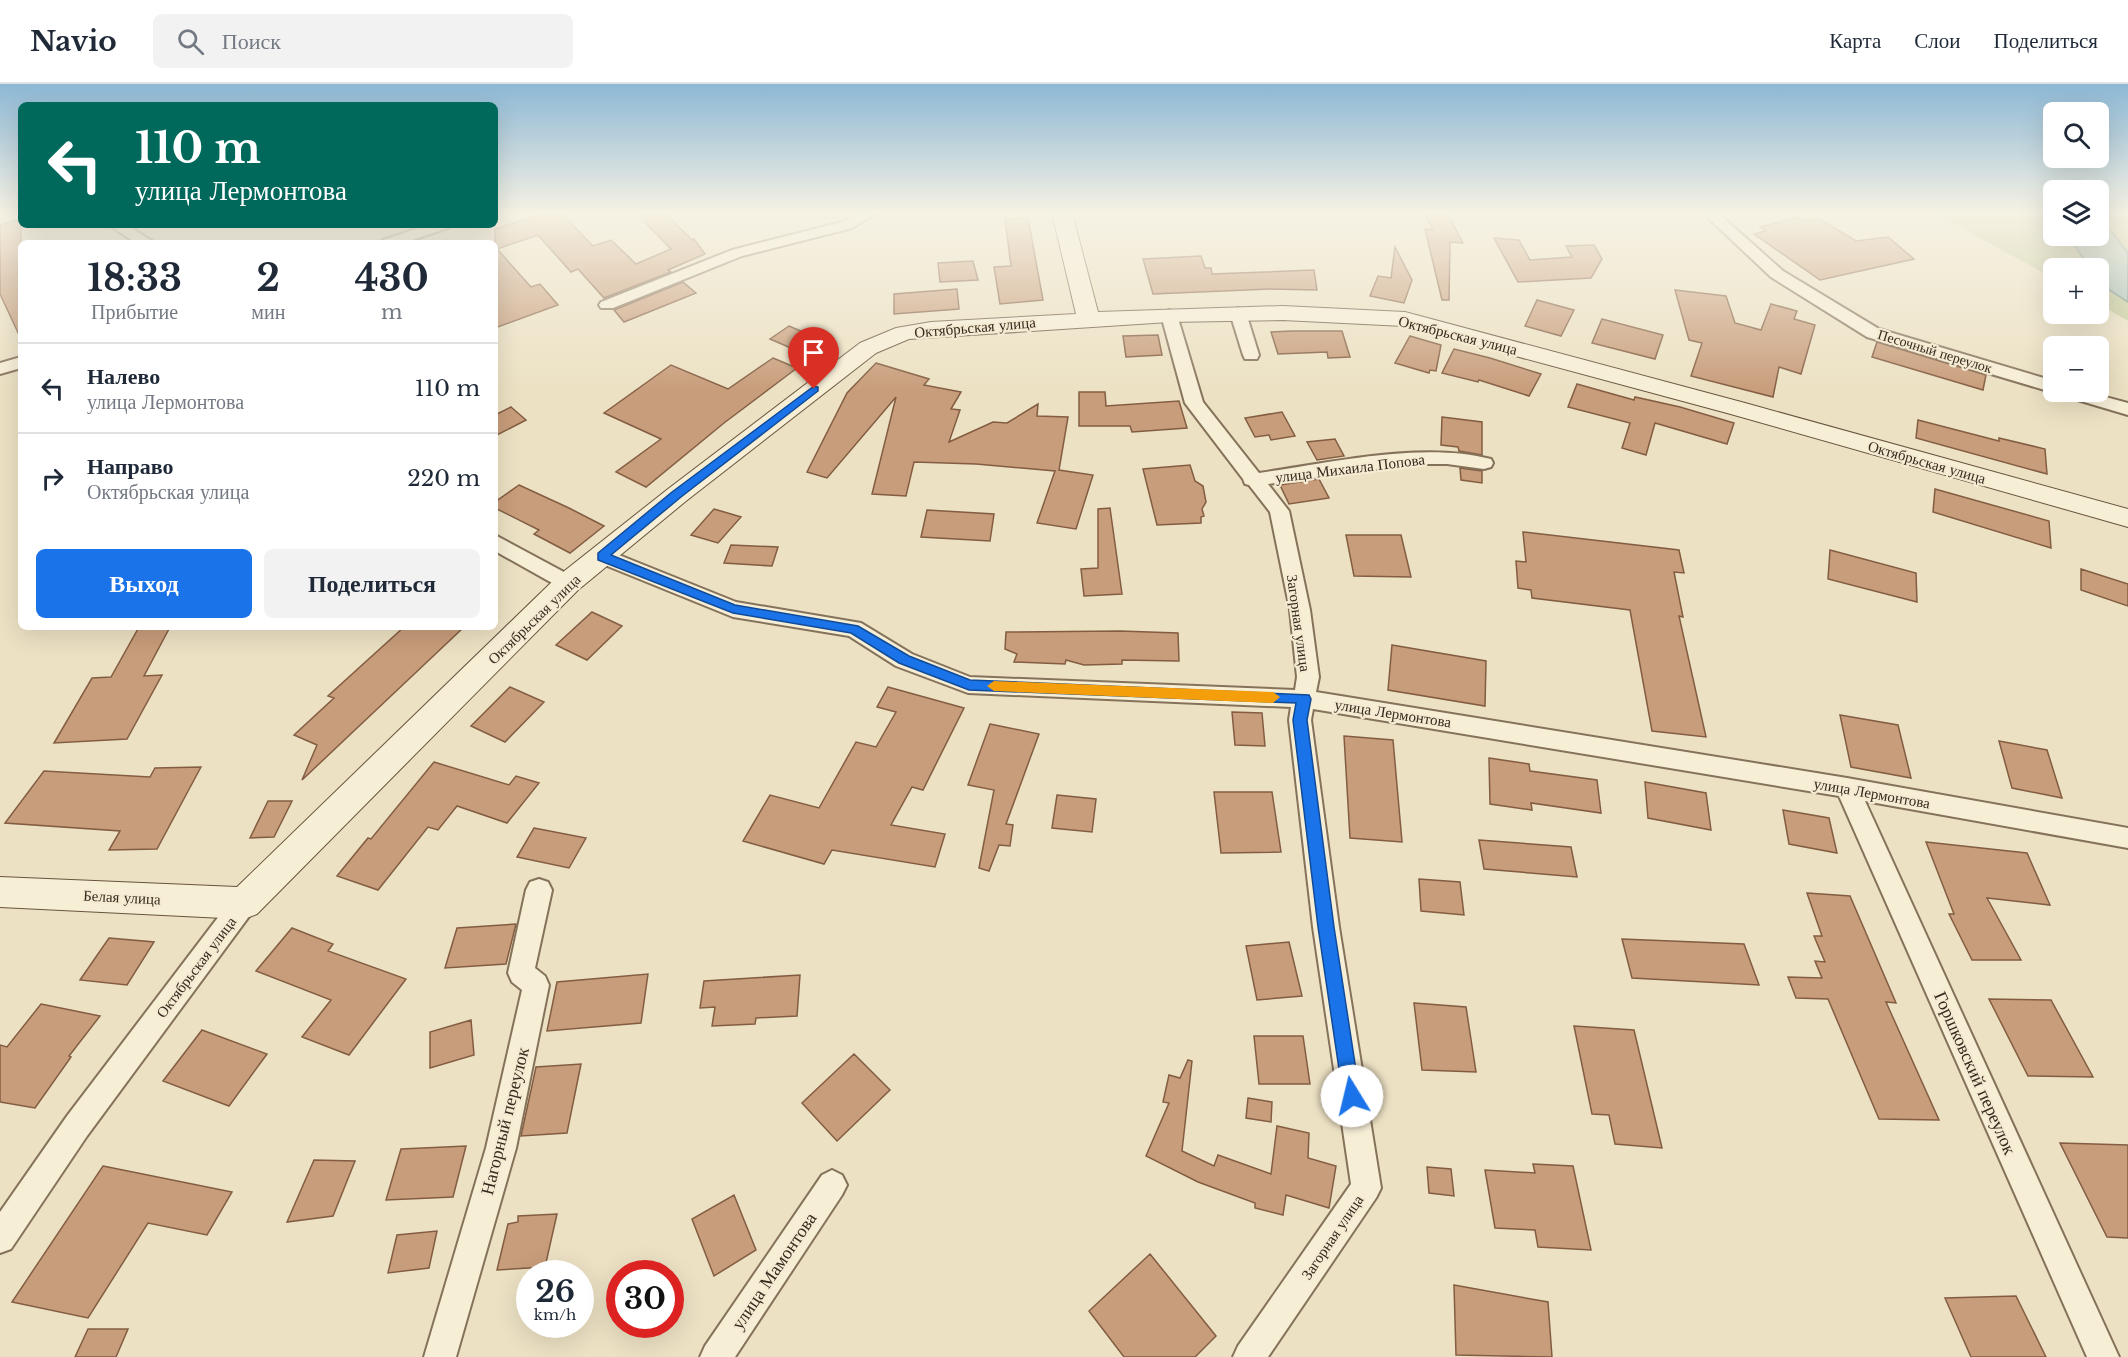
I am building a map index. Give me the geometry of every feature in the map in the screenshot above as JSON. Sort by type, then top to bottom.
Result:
[{"type":"street","points":[[607,305],[690,272]]},
{"type":"street","points":[[1077,272],[1089,320]]},
{"type":"street","name":"Песочный переулок","points":[[1775,272],[1873,333],[2043,384]]},
{"type":"street","points":[[1239,314],[1251,355]]},
{"type":"street","name":"Октябрьская улица","points":[[0,1238],[77,1126],[244,903],[568,584],[676,495],[868,348],[904,333],[931,328],[1169,315],[1314,314],[1405,319],[1736,408],[2128,518]]},
{"type":"street","name":"Загорная улица","points":[[1169,315],[1194,404],[1252,480],[1279,511],[1300,610],[1308,677],[1300,720],[1366,1188],[1249,1357]]},
{"type":"street","points":[[0,369],[18,363]]},
{"type":"street","points":[[2104,402],[2128,409]]},
{"type":"street","name":"улица Михаила Попова","points":[[1252,480],[1412,458],[1447,458],[1484,463]]},
{"type":"street","points":[[498,544],[568,584]]},
{"type":"street","name":"улица Лермонтова","points":[[602,556],[733,609],[854,629],[904,660],[969,685],[1304,699],[1847,788],[2128,838]]},
{"type":"street","name":"Горшковский переулок","points":[[1847,788],[2103,1357]]},
{"type":"street","name":"Нагорный переулок","points":[[440,1357],[501,1148],[536,985],[521,973],[539,890]]},
{"type":"street","name":"Белая улица","points":[[0,892],[244,903]]},
{"type":"street","name":"улица Мамонтова","points":[[716,1357],[832,1185]]},
{"type":"green space","points":[[2109,289],[2128,302],[2128,321],[2109,310]]},
{"type":"water","points":[[2109,272],[2128,272],[2128,302],[2109,290]]},
{"type":"building","points":[[0,272],[18,272],[18,333],[0,294]]},
{"type":"building","points":[[498,272],[518,272],[531,287],[540,284],[558,305],[498,327]]},
{"type":"building","points":[[581,272],[670,272],[604,298]]},
{"type":"building","points":[[939,272],[976,272],[978,280],[940,282]]},
{"type":"building","points":[[995,272],[1038,272],[1043,300],[1000,304]]},
{"type":"building","points":[[1147,272],[1314,272],[1317,290],[1270,289],[1153,294]]},
{"type":"building","points":[[1392,272],[1408,272],[1412,280],[1404,303],[1370,296],[1378,276],[1391,278]]},
{"type":"building","points":[[1435,272],[1449,272],[1449,300],[1442,300]]},
{"type":"building","points":[[1513,272],[1594,272],[1591,278],[1518,282]]},
{"type":"building","points":[[1809,272],[1854,272],[1820,280]]},
{"type":"building","points":[[683,282],[696,293],[624,322],[614,310]]},
{"type":"building","points":[[957,289],[959,309],[894,314],[894,294]]},
{"type":"building","points":[[1675,290],[1726,296],[1735,323],[1761,330],[1771,304],[1797,311],[1794,319],[1815,325],[1801,374],[1779,367],[1773,397],[1691,376],[1702,343],[1689,340]]},
{"type":"building","points":[[1537,300],[1574,310],[1561,336],[1525,326]]},
{"type":"building","points":[[1602,319],[1663,335],[1655,359],[1592,343]]},
{"type":"building","points":[[789,326],[826,342],[807,355],[770,339]]},
{"type":"building","points":[[1342,331],[1350,357],[1328,358],[1327,352],[1278,354],[1271,332]]},
{"type":"building","points":[[1158,335],[1162,355],[1126,357],[1123,336]]},
{"type":"building","points":[[1410,336],[1441,345],[1436,371],[1430,370],[1429,373],[1395,363]]},
{"type":"building","points":[[1877,342],[1986,375],[1983,390],[1872,357]]},
{"type":"building","points":[[1454,349],[1541,374],[1529,396],[1479,380],[1478,382],[1442,373]]},
{"type":"building","points":[[773,358],[797,368],[724,423],[646,487],[616,472],[661,439],[604,413],[671,365],[728,389]]},
{"type":"building","points":[[876,363],[929,379],[924,385],[961,392],[951,409],[960,410],[949,442],[993,422],[1007,423],[1038,404],[1037,416],[1068,417],[1059,470],[1093,475],[1076,529],[1037,523],[1055,471],[976,464],[914,462],[906,496],[872,494],[896,397],[827,478],[807,472],[847,393]]},
{"type":"building","points":[[1577,384],[1634,400],[1635,397],[1680,407],[1734,423],[1727,444],[1655,423],[1646,455],[1622,448],[1630,423],[1568,407]]},
{"type":"building","points":[[1079,392],[1105,392],[1106,406],[1179,401],[1187,428],[1132,432],[1130,426],[1079,426]]},
{"type":"building","points":[[511,407],[526,420],[498,434],[498,414]]},
{"type":"building","points":[[1282,412],[1295,436],[1271,440],[1269,435],[1255,437],[1245,418]]},
{"type":"building","points":[[1442,417],[1482,422],[1482,455],[1459,451],[1458,447],[1441,445]]},
{"type":"building","points":[[1918,420],[1999,441],[1999,438],[2045,449],[2047,474],[1916,438]]},
{"type":"building","points":[[1335,439],[1344,456],[1317,460],[1307,442]]},
{"type":"building","points":[[1190,465],[1195,481],[1203,486],[1206,502],[1202,509],[1204,516],[1201,517],[1201,523],[1157,525],[1143,469]]},
{"type":"building","points":[[1460,468],[1482,471],[1482,483],[1461,480]]},
{"type":"building","points":[[1319,479],[1329,498],[1289,504],[1280,485]]},
{"type":"building","points":[[519,485],[604,526],[570,553],[534,534],[539,530],[498,510],[498,500]]},
{"type":"building","points":[[1935,489],[2049,521],[2051,548],[1933,512]]},
{"type":"building","points":[[1110,508],[1122,594],[1084,596],[1081,569],[1098,568],[1098,509]]},
{"type":"building","points":[[714,509],[741,517],[718,543],[691,535]]},
{"type":"building","points":[[927,510],[994,514],[990,541],[921,537]]},
{"type":"building","points":[[1523,532],[1679,550],[1684,573],[1674,572],[1683,617],[1679,616],[1706,737],[1652,731],[1630,610],[1532,598],[1531,590],[1518,588],[1516,561],[1526,562]]},
{"type":"building","points":[[1346,535],[1401,535],[1411,577],[1354,576]]},
{"type":"building","points":[[731,545],[778,547],[772,566],[724,563]]},
{"type":"building","points":[[1830,550],[1916,573],[1917,602],[1828,579]]},
{"type":"building","points":[[2081,569],[2128,584],[2128,606],[2081,590]]},
{"type":"building","points":[[592,612],[622,626],[587,660],[556,645]]},
{"type":"building","points":[[137,630],[168,630],[144,676],[162,675],[127,739],[54,743],[92,678],[111,677]]},
{"type":"building","points":[[401,630],[461,630],[302,780],[317,745],[294,735],[334,698],[328,696]]},
{"type":"building","points":[[1006,632],[1178,633],[1179,661],[1122,660],[1122,664],[1084,665],[1066,660],[1065,664],[1014,662],[1017,654],[1005,649]]},
{"type":"building","points":[[1392,645],[1486,661],[1485,706],[1388,690]]},
{"type":"building","points":[[510,687],[544,702],[505,742],[471,726]]},
{"type":"building","points":[[888,687],[964,708],[923,790],[912,787],[891,825],[945,834],[935,867],[832,850],[824,864],[743,841],[770,795],[819,808],[856,742],[876,747],[896,712],[877,707]]},
{"type":"building","points":[[1232,712],[1262,713],[1265,746],[1235,745]]},
{"type":"building","points":[[1840,715],[1898,725],[1911,778],[1851,767]]},
{"type":"building","points":[[990,724],[1039,734],[1006,824],[1013,825],[1010,846],[999,845],[989,871],[979,868],[994,790],[968,785]]},
{"type":"building","points":[[1344,736],[1393,740],[1402,842],[1350,838]]},
{"type":"building","points":[[1999,741],[2047,750],[2062,798],[2012,788]]},
{"type":"building","points":[[1489,758],[1529,764],[1530,771],[1597,780],[1601,813],[1531,803],[1532,810],[1490,804]]},
{"type":"building","points":[[434,762],[509,785],[516,776],[539,783],[507,823],[457,806],[438,830],[428,827],[378,890],[337,876],[368,838],[371,839]]},
{"type":"building","points":[[201,767],[157,849],[109,850],[120,831],[5,823],[44,771],[150,777],[155,768]]},
{"type":"building","points":[[1645,782],[1706,793],[1711,830],[1648,818]]},
{"type":"building","points":[[1214,792],[1272,792],[1281,852],[1221,853]]},
{"type":"building","points":[[1057,795],[1096,799],[1092,832],[1052,828]]},
{"type":"building","points":[[268,801],[292,801],[274,837],[250,838]]},
{"type":"building","points":[[1783,810],[1829,818],[1837,853],[1789,844]]},
{"type":"building","points":[[534,828],[586,838],[569,868],[517,857]]},
{"type":"building","points":[[1479,840],[1571,847],[1577,877],[1484,869]]},
{"type":"building","points":[[1926,842],[2027,853],[2050,905],[1987,898],[2021,960],[1972,960],[1949,914],[1954,914]]},
{"type":"building","points":[[1419,879],[1460,882],[1464,915],[1421,911]]},
{"type":"building","points":[[1807,893],[1850,896],[1896,1003],[1886,1002],[1939,1120],[1879,1119],[1828,999],[1796,998],[1788,977],[1822,978],[1815,961],[1825,962],[1814,936],[1822,936]]},
{"type":"building","points":[[516,924],[506,964],[445,968],[457,928]]},
{"type":"building","points":[[292,928],[333,944],[328,951],[406,979],[349,1055],[302,1037],[331,1000],[256,971]]},
{"type":"building","points":[[109,938],[154,942],[127,985],[80,980]]},
{"type":"building","points":[[1622,939],[1744,944],[1759,985],[1632,978]]},
{"type":"building","points":[[1289,942],[1302,996],[1257,1000],[1246,946]]},
{"type":"building","points":[[648,974],[641,1023],[547,1031],[557,982]]},
{"type":"building","points":[[800,975],[797,1016],[756,1018],[755,1024],[712,1026],[715,1007],[700,1008],[704,981]]},
{"type":"building","points":[[1989,999],[2051,1000],[2093,1077],[2028,1076]]},
{"type":"building","points":[[1414,1003],[1466,1007],[1476,1072],[1422,1070]]},
{"type":"building","points":[[41,1004],[100,1016],[69,1056],[71,1057],[35,1108],[0,1102],[0,1045],[7,1047]]},
{"type":"building","points":[[471,1020],[474,1055],[430,1068],[430,1032]]},
{"type":"building","points":[[1574,1026],[1634,1030],[1662,1148],[1615,1144],[1609,1115],[1592,1114]]},
{"type":"building","points":[[202,1030],[267,1054],[229,1106],[163,1081]]},
{"type":"building","points":[[1254,1036],[1303,1036],[1310,1084],[1259,1084]]},
{"type":"building","points":[[854,1054],[890,1090],[837,1141],[802,1103]]},
{"type":"building","points":[[1188,1060],[1192,1061],[1182,1151],[1214,1166],[1218,1155],[1271,1174],[1277,1126],[1309,1133],[1308,1158],[1336,1166],[1329,1208],[1286,1195],[1283,1215],[1255,1208],[1255,1203],[1198,1182],[1146,1156],[1169,1103],[1163,1102],[1169,1075],[1180,1078]]},
{"type":"building","points":[[581,1064],[567,1133],[521,1136],[536,1067]]},
{"type":"building","points":[[1248,1098],[1272,1102],[1271,1122],[1246,1118]]},
{"type":"building","points":[[2060,1143],[2128,1145],[2128,1238],[2107,1237]]},
{"type":"building","points":[[466,1146],[453,1197],[386,1200],[401,1149]]},
{"type":"building","points":[[314,1160],[355,1161],[333,1216],[287,1222]]},
{"type":"building","points":[[1533,1164],[1573,1166],[1591,1250],[1538,1247],[1535,1230],[1495,1228],[1485,1170],[1535,1173]]},
{"type":"building","points":[[103,1166],[232,1192],[207,1235],[148,1223],[88,1318],[12,1302]]},
{"type":"building","points":[[1427,1167],[1451,1169],[1454,1196],[1429,1193]]},
{"type":"building","points":[[734,1195],[756,1250],[714,1276],[692,1219]]},
{"type":"building","points":[[557,1214],[547,1260],[516,1260],[516,1269],[497,1270],[508,1224],[518,1222],[518,1216]]},
{"type":"building","points":[[437,1231],[429,1268],[388,1273],[397,1235]]},
{"type":"building","points":[[1150,1254],[1216,1336],[1195,1357],[1124,1357],[1089,1311]]},
{"type":"building","points":[[1454,1285],[1548,1302],[1552,1357],[1456,1355]]},
{"type":"building","points":[[2016,1296],[2046,1357],[1971,1357],[1945,1298]]},
{"type":"building","points":[[88,1329],[128,1329],[116,1357],[75,1357]]},
{"type":"slow traffic","points":[[994,686],[1273,697]]},
{"type":"route","points":[[814,389],[676,495],[602,556],[733,609],[854,629],[904,660],[969,685],[1304,699],[1300,720],[1326,927],[1352,1096]]}]
